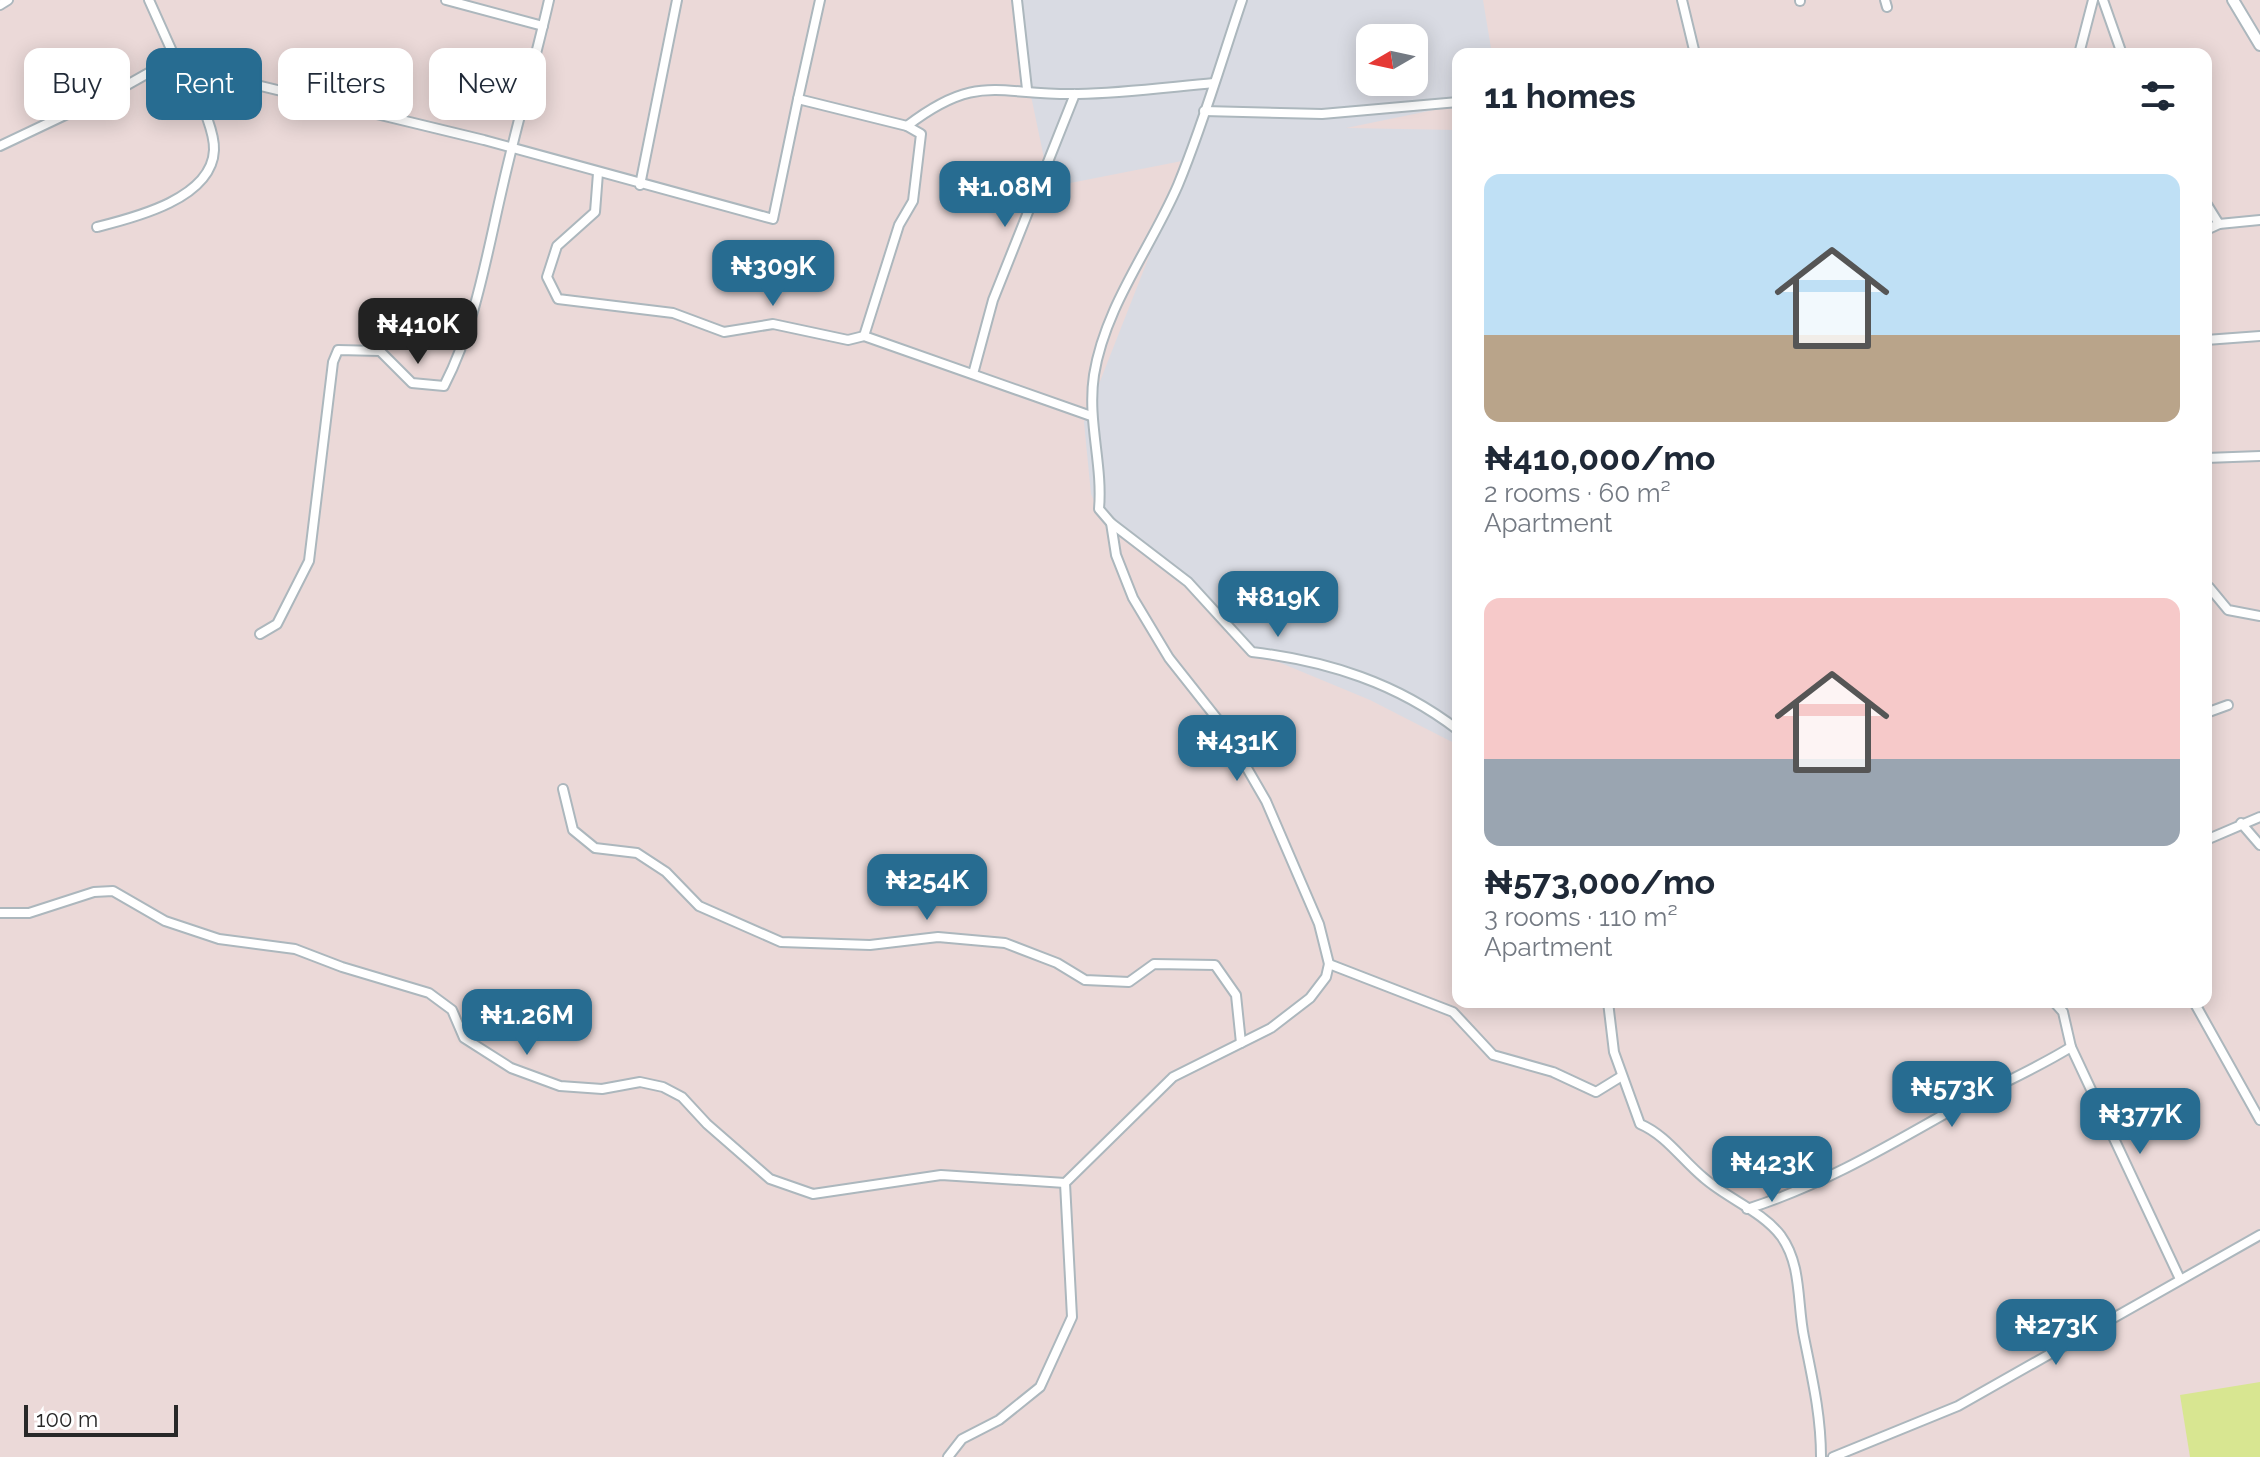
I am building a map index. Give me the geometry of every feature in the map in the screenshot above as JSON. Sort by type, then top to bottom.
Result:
[{"type":"street","points":[[0,5],[8,0]]},
{"type":"street","points":[[149,0],[171,48]]},
{"type":"street","points":[[446,0],[543,26]]},
{"type":"street","points":[[260,634],[277,624],[309,561],[333,362],[338,350],[380,351],[412,383],[444,386],[461,353],[511,148],[524,113],[549,0]]},
{"type":"street","points":[[640,185],[677,0]]},
{"type":"street","points":[[262,87],[511,148],[773,219],[820,0]]},
{"type":"street","points":[[1017,0],[1027,89]]},
{"type":"street","points":[[1242,0],[1178,185],[1109,320],[1094,374],[1091,416],[1101,486],[1099,509],[1111,523],[1188,582],[1252,652],[1297,657],[1376,679],[1452,726]]},
{"type":"street","points":[[1682,0],[1694,48]]},
{"type":"street","points":[[2081,48],[2093,0]]},
{"type":"street","points":[[2103,0],[2120,48]]},
{"type":"street","points":[[2233,0],[2260,45]]},
{"type":"street","points":[[0,146],[146,73]]},
{"type":"street","points":[[907,126],[939,102],[979,89],[1027,89],[1075,94],[1214,83]]},
{"type":"street","points":[[973,374],[993,300],[1075,94]]},
{"type":"street","points":[[798,99],[907,126],[921,134],[913,201],[899,225],[864,336]]},
{"type":"street","points":[[1204,111],[1322,114],[1452,103]]},
{"type":"street","points":[[97,227],[136,218],[178,200],[209,166],[214,149],[204,120]]},
{"type":"street","points":[[598,173],[595,212],[557,246],[547,277],[558,299],[673,313],[724,332],[773,324],[848,340],[864,336],[1091,416]]},
{"type":"street","points":[[2212,213],[2219,224]]},
{"type":"street","points":[[2212,227],[2260,220]]},
{"type":"street","points":[[2212,340],[2260,336]]},
{"type":"street","points":[[2212,458],[2260,456]]},
{"type":"street","points":[[0,913],[29,913],[94,892],[113,891],[165,921],[219,939],[295,949],[342,967],[429,993],[452,1010],[464,1038],[511,1068],[560,1086],[602,1089],[640,1082],[663,1087],[682,1097],[770,1179],[813,1194],[941,1175],[1065,1183],[1173,1077],[1271,1028],[1310,998],[1326,977],[1329,964],[1319,924],[1266,801],[1222,725],[1169,658],[1133,598],[1116,555],[1111,523]]},
{"type":"street","points":[[2212,591],[2228,610],[2260,616]]},
{"type":"street","points":[[2212,711],[2228,705]]},
{"type":"street","points":[[563,789],[573,830],[595,848],[637,853],[666,872],[699,906],[781,942],[870,945],[938,937],[1005,943],[1057,963],[1085,980],[1129,982],[1154,964],[1215,965],[1236,995],[1241,1043]]},
{"type":"street","points":[[2212,837],[2260,817]]},
{"type":"street","points":[[2241,823],[2260,845]]},
{"type":"street","points":[[1329,964],[1453,1012],[1493,1055],[1553,1072],[1596,1092],[1622,1076]]},
{"type":"street","points":[[1609,1008],[1614,1052],[1640,1124],[1660,1132],[1677,1155],[1747,1209],[1768,1221],[1790,1251],[1803,1336],[1816,1382],[1821,1457]]},
{"type":"street","points":[[2059,1008],[2071,1047],[2180,1279]]},
{"type":"street","points":[[2197,1008],[2260,1120]]},
{"type":"street","points":[[1747,1209],[1803,1192],[1897,1144],[1960,1106],[2036,1069],[2071,1047]]},
{"type":"street","points":[[948,1457],[962,1439],[999,1420],[1040,1387],[1072,1317],[1065,1183]]},
{"type":"street","points":[[1833,1457],[1958,1406],[2260,1235]]},
{"type":"shaded area","points":[[1011,0],[1483,0],[1491,48],[1452,48],[1452,106],[1346,128],[1452,130],[1452,742],[1370,700],[1254,652],[1200,588],[1102,519],[1091,494],[1084,422],[1187,160],[1050,187]]},
{"type":"green space","points":[[2260,1382],[2260,1457],[2190,1457],[2180,1395]]}]
